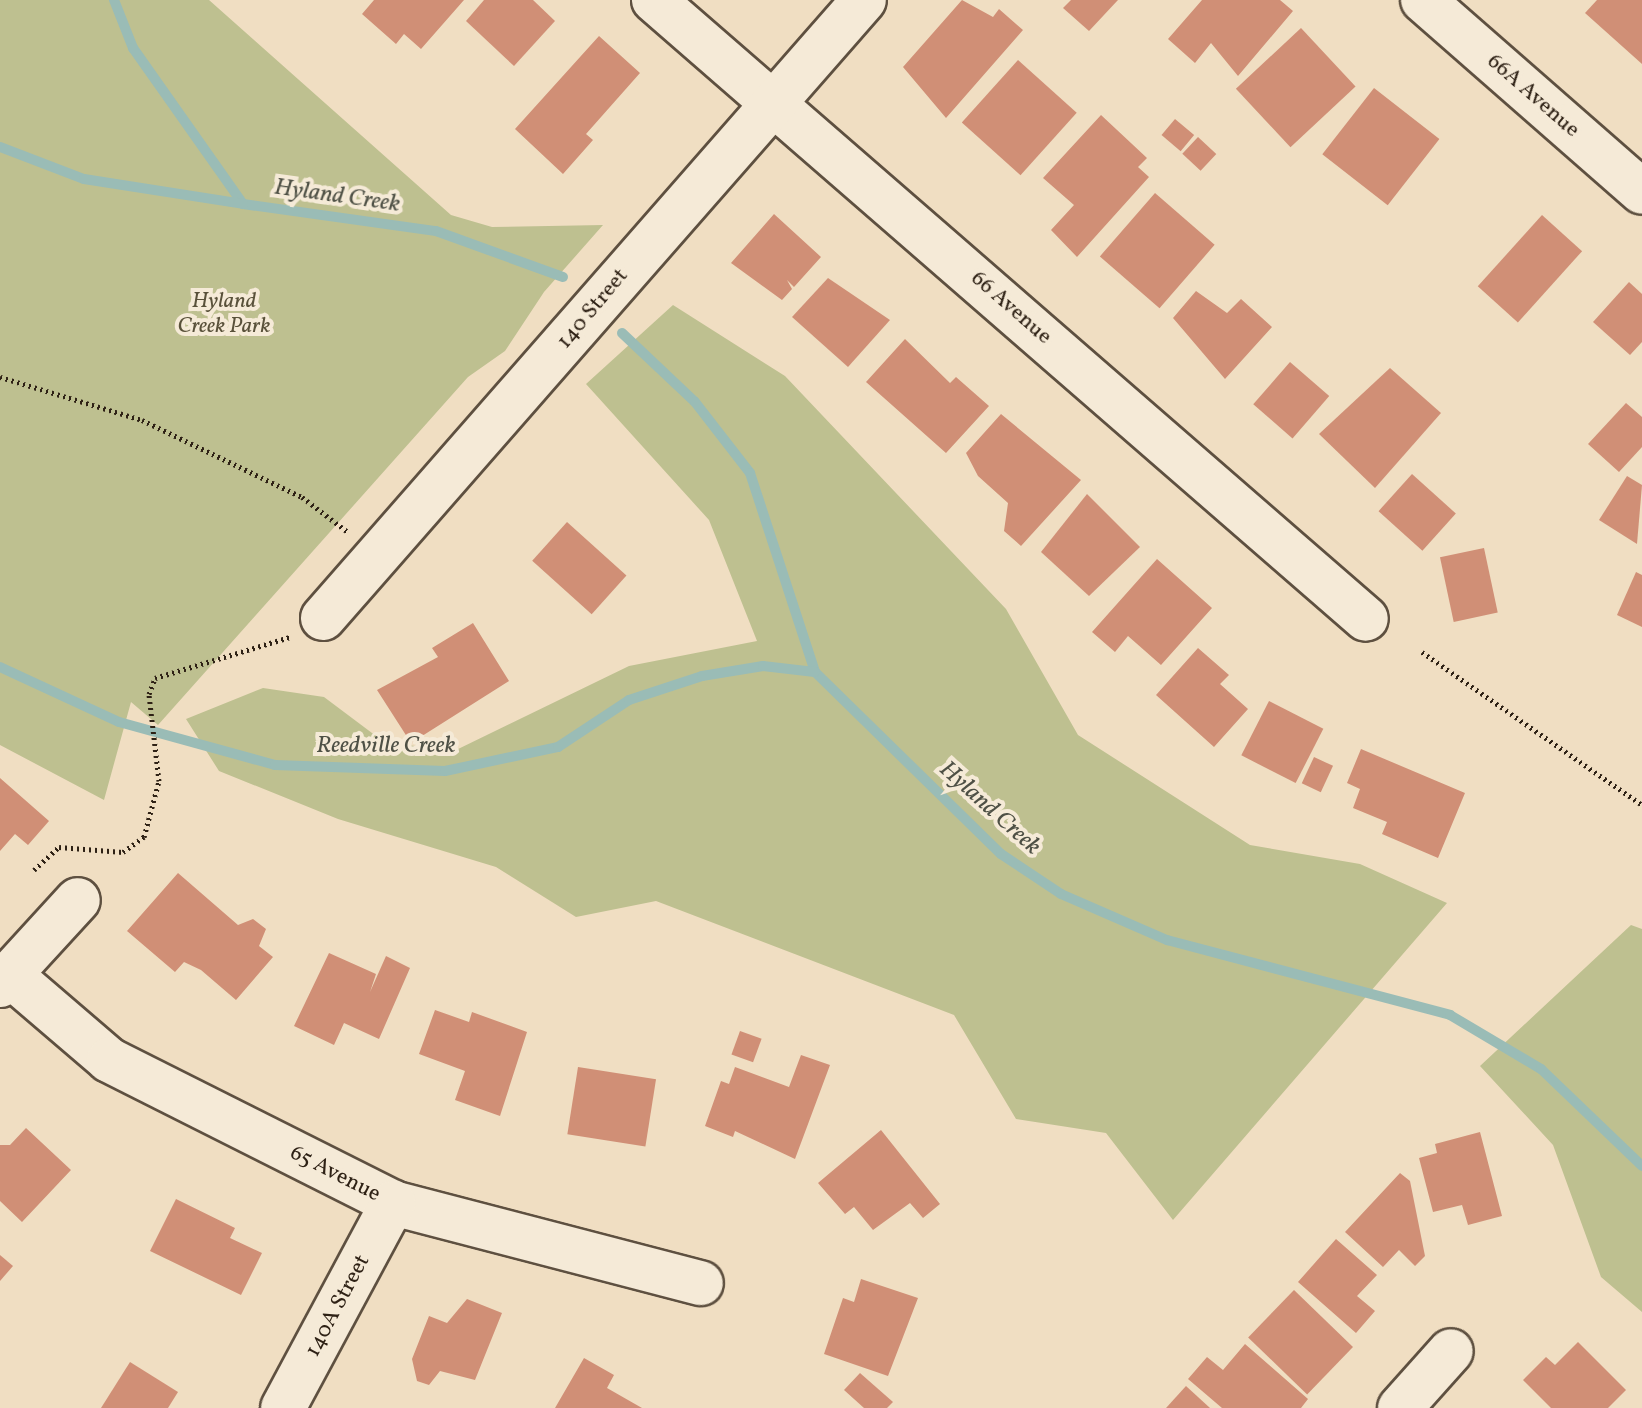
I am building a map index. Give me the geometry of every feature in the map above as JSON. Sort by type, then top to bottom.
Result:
[{"type":"street","name":"66 Avenue","points":[[654,0],[1366,619]]},
{"type":"street","name":"140 Street","points":[[323,618],[864,0]]},
{"type":"street","name":"66A Avenue","points":[[1423,0],[1642,192]]},
{"type":"street","points":[[5,980],[78,900]]},
{"type":"street","name":"65 Avenue","points":[[5,980],[109,1060],[393,1203],[701,1283]]},
{"type":"street","name":"140A Street","points":[[283,1408],[393,1203]]},
{"type":"street","points":[[1400,1408],[1451,1351]]},
{"type":"path","points":[[0,377],[142,420],[302,497],[351,534]]},
{"type":"path","points":[[34,870],[59,847],[136,848],[156,807],[156,744],[152,711],[155,678],[299,635],[323,618]]},
{"type":"path","points":[[1422,652],[1642,805]]},
{"type":"green space","name":"Hyland Creek Park","points":[[0,0],[209,0],[451,215],[492,227],[603,225],[544,292],[505,351],[468,377],[158,725],[131,702],[104,800],[0,745]]},
{"type":"green space","points":[[673,305],[785,376],[1006,609],[1078,735],[1250,845],[1360,864],[1447,903],[1173,1220],[1106,1133],[1016,1119],[954,1015],[656,901],[576,917],[496,867],[338,819],[219,771],[186,719],[263,688],[324,697],[384,742],[454,751],[629,666],[757,641],[709,520],[586,384]]},
{"type":"green space","points":[[1631,925],[1642,929],[1642,1312],[1601,1277],[1553,1145],[1480,1066]]},
{"type":"building","points":[[374,0],[464,0],[421,49],[404,34],[396,44],[362,14]]},
{"type":"building","points":[[484,0],[533,0],[555,21],[514,66],[466,21]]},
{"type":"building","points":[[962,0],[993,17],[999,9],[1023,30],[946,118],[903,67]]},
{"type":"building","points":[[1071,0],[1118,0],[1089,31],[1063,8]]},
{"type":"building","points":[[1202,0],[1280,0],[1293,11],[1238,76],[1211,43],[1195,63],[1168,39]]},
{"type":"building","points":[[1597,0],[1642,0],[1642,64],[1585,13]]},
{"type":"building","points":[[1301,28],[1356,87],[1290,147],[1236,89]]},
{"type":"building","points":[[599,36],[640,73],[586,134],[593,140],[563,174],[515,129]]},
{"type":"building","points":[[1018,60],[1077,113],[1021,175],[962,122]]},
{"type":"building","points":[[1374,88],[1439,139],[1388,205],[1322,154]]},
{"type":"building","points":[[1101,115],[1147,158],[1138,167],[1149,177],[1077,257],[1051,230],[1074,205],[1043,178]]},
{"type":"building","points":[[1175,119],[1194,135],[1181,151],[1162,135]]},
{"type":"building","points":[[1198,137],[1216,154],[1201,171],[1182,154]]},
{"type":"building","points":[[1155,193],[1215,245],[1160,308],[1100,256]]},
{"type":"building","points":[[774,214],[821,257],[794,287],[787,280],[792,289],[782,300],[731,263]]},
{"type":"building","points":[[1542,215],[1582,251],[1518,322],[1478,286]]},
{"type":"building","points":[[828,278],[890,320],[848,367],[792,317]]},
{"type":"building","points":[[1629,282],[1642,294],[1642,342],[1630,355],[1593,322]]},
{"type":"building","points":[[1196,291],[1227,313],[1241,299],[1272,327],[1225,379],[1173,318]]},
{"type":"building","points":[[905,339],[950,383],[956,377],[989,406],[946,453],[866,382]]},
{"type":"building","points":[[1290,362],[1329,396],[1293,438],[1253,404]]},
{"type":"building","points":[[1390,368],[1441,413],[1375,488],[1319,434]]},
{"type":"building","points":[[1626,403],[1642,417],[1642,447],[1619,472],[1588,444]]},
{"type":"building","points":[[1001,414],[1081,480],[1021,546],[1004,531],[1008,503],[978,476],[966,453]]},
{"type":"building","points":[[1412,474],[1456,513],[1422,551],[1379,511]]},
{"type":"building","points":[[1627,476],[1642,485],[1637,544],[1599,520]]},
{"type":"building","points":[[1087,494],[1140,547],[1089,596],[1041,552]]},
{"type":"building","points":[[567,522],[626,576],[592,614],[532,561]]},
{"type":"building","points":[[1484,548],[1498,613],[1454,622],[1440,557]]},
{"type":"building","points":[[1157,559],[1212,608],[1161,665],[1128,636],[1115,652],[1092,632]]},
{"type":"building","points":[[1636,572],[1642,575],[1642,627],[1617,615]]},
{"type":"building","points":[[473,623],[509,681],[411,743],[377,690],[438,657],[432,648]]},
{"type":"building","points":[[1198,648],[1229,675],[1220,684],[1248,709],[1214,747],[1156,695]]},
{"type":"building","points":[[1269,701],[1323,729],[1296,783],[1241,755]]},
{"type":"building","points":[[1361,749],[1465,793],[1438,858],[1382,834],[1387,822],[1353,808],[1360,789],[1347,783]]},
{"type":"building","points":[[1314,757],[1333,766],[1321,792],[1302,783]]},
{"type":"building","points":[[0,778],[49,821],[28,845],[15,834],[0,851]]},
{"type":"building","points":[[178,873],[238,925],[253,919],[266,929],[259,946],[273,957],[236,1000],[201,970],[184,962],[175,972],[127,931]]},
{"type":"building","points":[[329,953],[376,974],[370,992],[386,956],[410,968],[379,1039],[344,1023],[334,1045],[294,1026]]},
{"type":"building","points":[[435,1010],[469,1022],[472,1012],[527,1032],[500,1116],[455,1100],[465,1071],[419,1054]]},
{"type":"building","points":[[740,1031],[762,1039],[753,1062],[731,1054]]},
{"type":"building","points":[[801,1055],[830,1065],[795,1159],[735,1131],[733,1137],[705,1126],[721,1081],[729,1084],[735,1067],[789,1087]]},
{"type":"building","points":[[578,1067],[656,1079],[645,1147],[567,1134]]},
{"type":"building","points":[[26,1128],[71,1170],[22,1222],[0,1201],[0,1145],[10,1145]]},
{"type":"building","points":[[881,1130],[940,1204],[923,1218],[910,1203],[873,1230],[854,1207],[845,1214],[818,1183]]},
{"type":"building","points":[[1480,1132],[1502,1216],[1468,1225],[1462,1205],[1433,1212],[1419,1158],[1437,1153],[1435,1144]]},
{"type":"building","points":[[1400,1173],[1410,1181],[1425,1256],[1415,1266],[1399,1250],[1383,1267],[1345,1232]]},
{"type":"building","points":[[176,1199],[235,1228],[230,1238],[262,1253],[241,1295],[150,1251]]},
{"type":"building","points":[[1336,1239],[1377,1275],[1357,1296],[1375,1311],[1356,1333],[1298,1282]]},
{"type":"building","points":[[0,1255],[13,1266],[0,1281]]},
{"type":"building","points":[[861,1279],[918,1298],[888,1376],[824,1354],[843,1298],[854,1302]]},
{"type":"building","points":[[1294,1290],[1353,1347],[1307,1394],[1248,1337]]},
{"type":"building","points":[[467,1299],[502,1313],[475,1380],[440,1371],[429,1385],[417,1381],[412,1359],[429,1316],[447,1323]]},
{"type":"building","points":[[1578,1342],[1626,1390],[1608,1408],[1551,1408],[1523,1380],[1546,1357],[1555,1365]]},
{"type":"building","points":[[1245,1344],[1308,1399],[1301,1408],[1222,1408],[1188,1379],[1207,1357],[1223,1370]]},
{"type":"building","points":[[584,1358],[614,1375],[607,1388],[642,1408],[555,1408]]},
{"type":"building","points":[[130,1362],[178,1392],[168,1408],[101,1408]]},
{"type":"building","points":[[860,1373],[893,1402],[887,1408],[864,1408],[844,1390]]},
{"type":"building","points":[[1186,1386],[1210,1408],[1166,1408]]},
{"type":"waterway","name":"Hyland Creek","points":[[114,0],[133,48],[243,204],[436,231],[563,277]]},
{"type":"waterway","points":[[0,147],[84,179],[243,204]]},
{"type":"waterway","name":"Hyland Creek","points":[[622,333],[695,402],[750,473],[815,672],[1001,854],[1061,894],[1167,940],[1450,1015],[1541,1069],[1642,1166]]},
{"type":"waterway","name":"Reedville Creek","points":[[0,667],[119,722],[275,765],[445,771],[558,747],[629,700],[702,676],[763,666],[815,672]]}]
